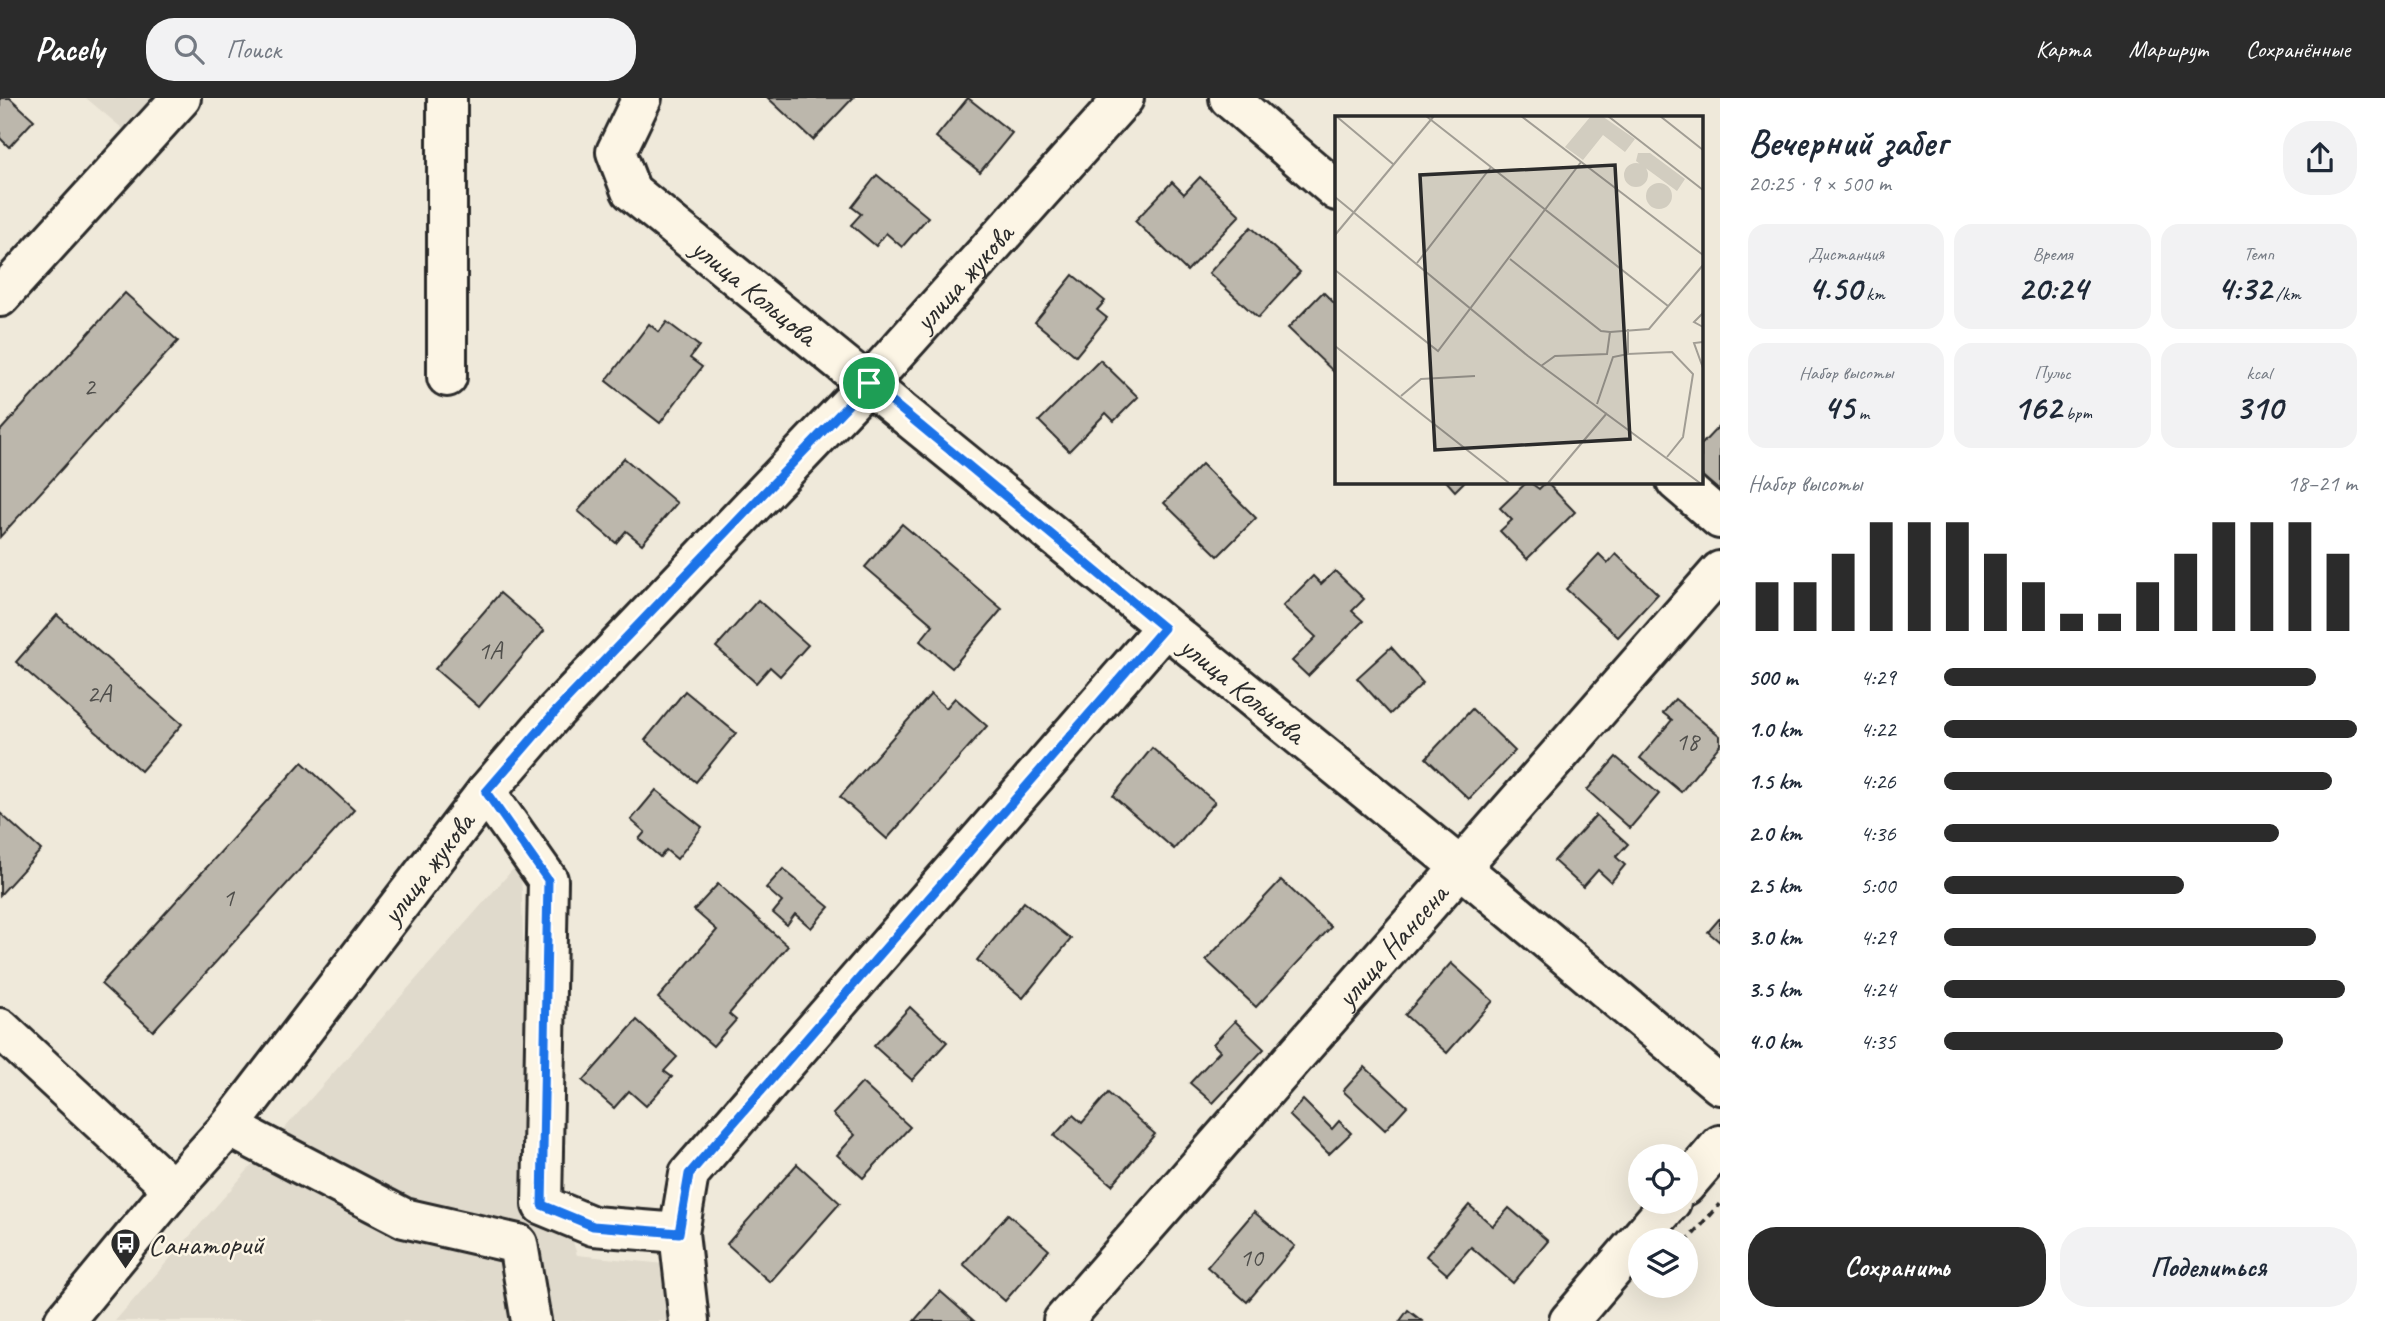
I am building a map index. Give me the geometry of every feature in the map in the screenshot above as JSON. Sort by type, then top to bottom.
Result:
[{"type":"street","points":[[0,297],[181,98]]},
{"type":"street","points":[[447,98],[447,377]]},
{"type":"street","name":"улица Кольцова","points":[[642,98],[616,152],[631,191],[1458,866],[1720,1085]]},
{"type":"street","name":"улица жукова","points":[[64,1321],[173,1189],[229,1127],[486,792],[555,712],[869,383],[1124,98]]},
{"type":"street","points":[[1229,98],[1335,189]]},
{"type":"street","points":[[1678,483],[1720,519]]},
{"type":"street","name":"улица Нансена","points":[[1063,1321],[1458,866],[1720,571]]},
{"type":"street","points":[[689,1321],[679,1233],[689,1174],[1164,628]]},
{"type":"street","points":[[486,792],[548,880],[542,1205],[593,1226],[679,1233]]},
{"type":"street","points":[[0,1028],[173,1189]]},
{"type":"street","points":[[229,1127],[404,1218],[518,1244],[531,1321]]},
{"type":"street","points":[[1698,1170],[1720,1145]]},
{"type":"street","points":[[1569,1321],[1661,1214]]},
{"type":"path","points":[[1698,1229],[1720,1204]]},
{"type":"shaded area","points":[[86,98],[164,98],[129,134]]},
{"type":"shaded area","points":[[521,860],[530,1212],[569,1228],[577,1255],[684,1266],[680,1321],[115,1321]]},
{"type":"building","points":[[0,98],[10,98],[34,120],[9,147],[0,138]]},
{"type":"building","points":[[768,98],[853,98],[813,140]]},
{"type":"building","points":[[968,98],[1012,133],[980,172],[936,137]]},
{"type":"building","points":[[877,175],[928,217],[902,247],[886,233],[876,246],[851,225],[861,214],[852,207]]},
{"type":"building","points":[[1200,177],[1240,215],[1187,271],[1135,221],[1172,182],[1184,194]]},
{"type":"building","points":[[1251,227],[1300,272],[1258,318],[1209,273]]},
{"type":"building","points":[[1073,275],[1105,301],[1097,310],[1107,318],[1076,356],[1035,322]]},
{"type":"building","points":[[1323,292],[1335,304],[1335,373],[1288,328]]},
{"type":"building","points":[[125,293],[178,341],[0,537],[0,431]]},
{"type":"building","points":[[667,322],[699,346],[690,358],[702,367],[660,423],[606,381],[649,324],[659,332]]},
{"type":"building","points":[[1100,360],[1138,397],[1114,421],[1106,413],[1069,451],[1039,421]]},
{"type":"building","points":[[1720,425],[1720,497],[1702,478],[1702,444]]},
{"type":"building","points":[[624,458],[677,503],[642,544],[626,531],[616,543],[578,511]]},
{"type":"building","points":[[1202,464],[1256,518],[1218,556],[1164,503]]},
{"type":"building","points":[[1448,483],[1463,483],[1455,491]]},
{"type":"building","points":[[1526,483],[1539,489],[1547,483],[1575,512],[1527,559],[1500,531],[1512,520],[1500,508]]},
{"type":"building","points":[[902,524],[1002,609],[952,668],[920,641],[933,625],[865,567]]},
{"type":"building","points":[[1599,554],[1608,563],[1616,554],[1658,594],[1618,637],[1566,589]]},
{"type":"building","points":[[1335,571],[1364,599],[1352,611],[1363,621],[1308,676],[1292,661],[1316,637],[1283,606],[1313,576],[1321,584]]},
{"type":"building","points":[[500,593],[544,631],[479,707],[435,669]]},
{"type":"building","points":[[758,600],[808,645],[780,676],[770,667],[756,683],[716,647]]},
{"type":"building","points":[[57,615],[182,724],[141,771],[16,662]]},
{"type":"building","points":[[1391,647],[1423,683],[1390,714],[1357,678]]},
{"type":"building","points":[[685,691],[736,733],[696,782],[645,740]]},
{"type":"building","points":[[931,694],[946,708],[955,698],[987,726],[887,839],[840,797]]},
{"type":"building","points":[[1675,699],[1720,736],[1720,745],[1681,792],[1640,758],[1672,720],[1663,713]]},
{"type":"building","points":[[1472,709],[1515,751],[1469,799],[1426,758]]},
{"type":"building","points":[[1152,748],[1215,802],[1174,849],[1113,796]]},
{"type":"building","points":[[1616,757],[1659,794],[1630,828],[1587,790]]},
{"type":"building","points":[[302,762],[354,810],[153,1031],[101,984]]},
{"type":"building","points":[[656,790],[702,827],[677,859],[666,850],[660,857],[639,839],[645,832],[631,820]]},
{"type":"building","points":[[0,813],[41,850],[0,895]]},
{"type":"building","points":[[1596,815],[1628,844],[1616,857],[1625,865],[1611,882],[1598,870],[1583,887],[1554,861]]},
{"type":"building","points":[[783,869],[829,907],[811,928],[795,914],[787,925],[773,913],[782,902],[766,888]]},
{"type":"building","points":[[1281,880],[1331,927],[1256,1007],[1206,960]]},
{"type":"building","points":[[718,884],[788,946],[729,1014],[736,1020],[713,1046],[658,998],[717,930],[694,910]]},
{"type":"building","points":[[1024,902],[1071,939],[1023,998],[977,960]]},
{"type":"building","points":[[1720,918],[1720,942],[1708,932]]},
{"type":"building","points":[[1451,963],[1493,1001],[1447,1053],[1405,1015]]},
{"type":"building","points":[[910,1007],[947,1042],[912,1080],[874,1046]]},
{"type":"building","points":[[637,1020],[677,1057],[664,1071],[672,1077],[646,1106],[629,1091],[614,1108],[583,1081]]},
{"type":"building","points":[[1235,1021],[1264,1049],[1213,1103],[1190,1083],[1220,1051],[1213,1044]]},
{"type":"building","points":[[1365,1067],[1407,1106],[1385,1130],[1343,1091]]},
{"type":"building","points":[[862,1083],[910,1127],[863,1178],[837,1155],[855,1135],[833,1114]]},
{"type":"building","points":[[1108,1093],[1155,1134],[1112,1185],[1054,1136],[1073,1115],[1082,1123]]},
{"type":"building","points":[[1303,1100],[1332,1129],[1339,1121],[1351,1133],[1329,1154],[1289,1115]]},
{"type":"building","points":[[797,1164],[840,1203],[770,1282],[727,1244]]},
{"type":"building","points":[[1469,1205],[1493,1226],[1509,1208],[1548,1241],[1513,1283],[1471,1247],[1447,1274],[1426,1256]]},
{"type":"building","points":[[1254,1212],[1295,1246],[1247,1302],[1207,1267]]},
{"type":"building","points":[[1008,1214],[1049,1250],[1005,1301],[963,1264]]},
{"type":"building","points":[[940,1291],[974,1321],[914,1321]]},
{"type":"building","points":[[1408,1310],[1422,1321],[1400,1321]]},
{"type":"place","name":"Санаторий","points":[[125,1271]]},
{"type":"route","points":[[869,383],[1164,628],[689,1174],[679,1233],[593,1226],[542,1205],[548,880],[486,792],[555,712],[869,383]]}]
